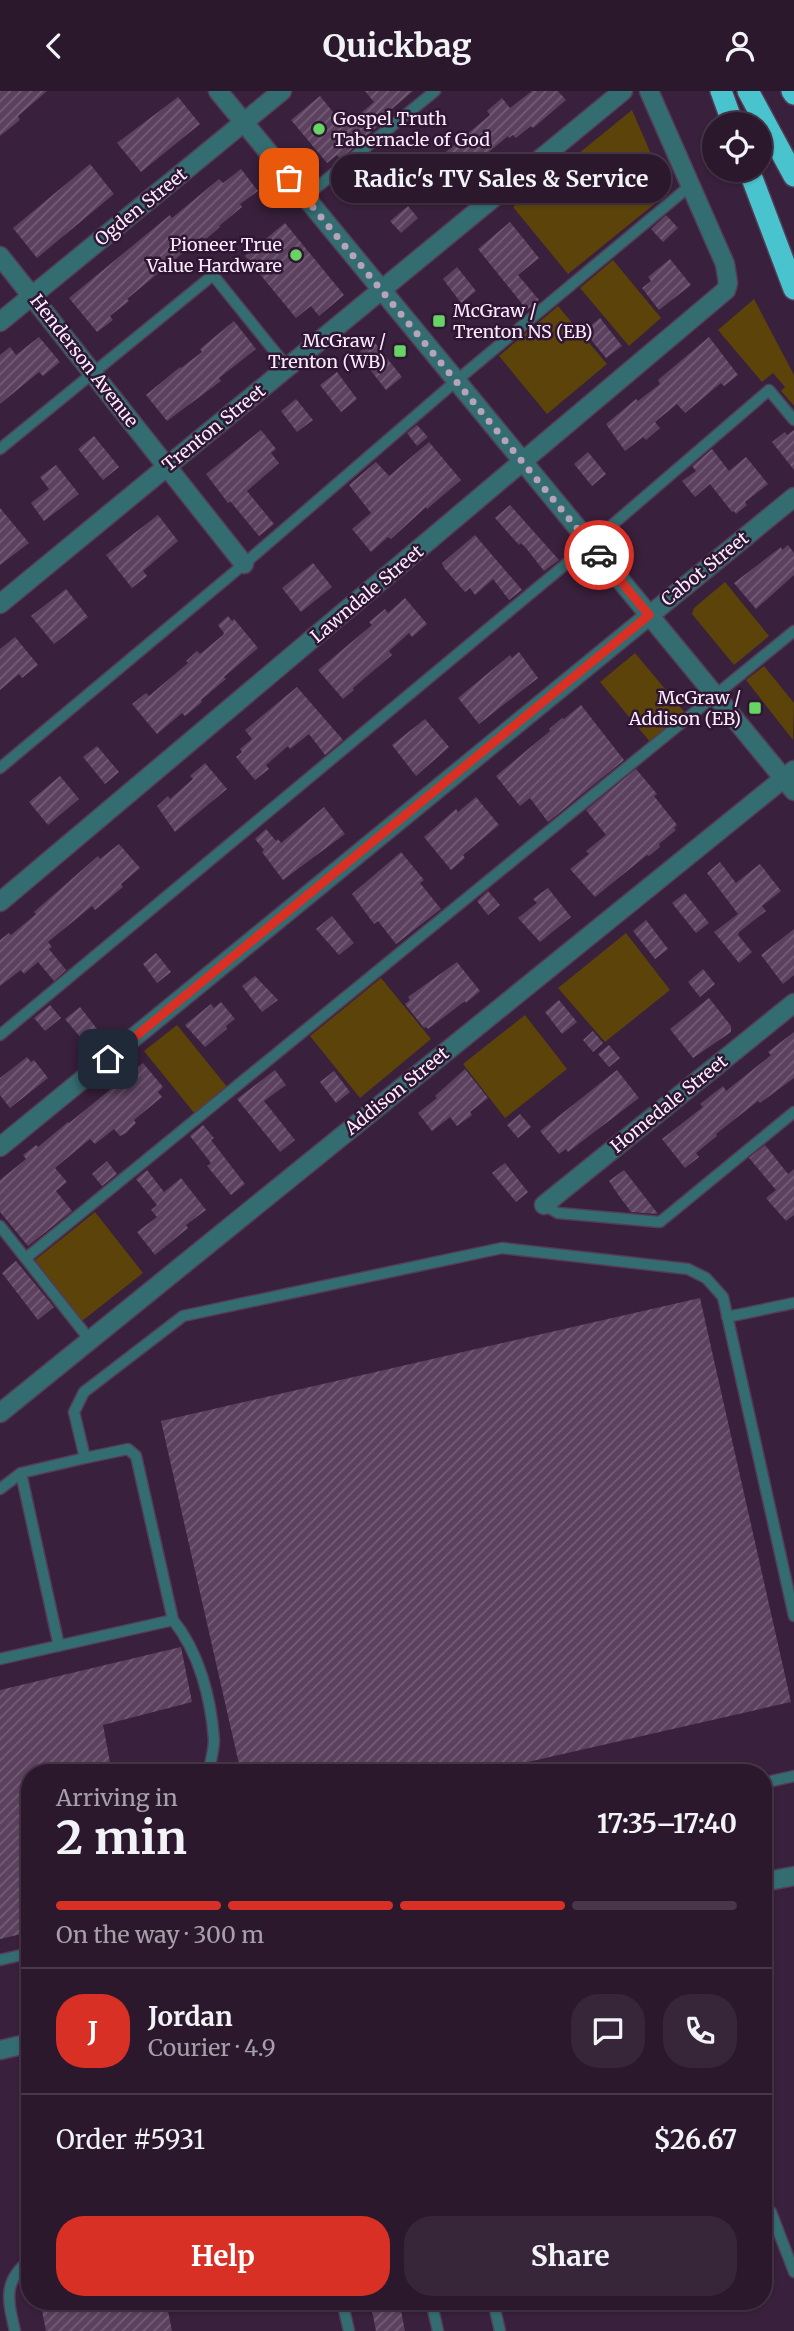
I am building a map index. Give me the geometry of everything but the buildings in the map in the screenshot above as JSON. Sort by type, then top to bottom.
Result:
[{"type":"highway","points":[[721,91],[729,112]]},
{"type":"highway","points":[[748,91],[794,176]]},
{"type":"highway","points":[[754,182],[794,289]]},
{"type":"street","points":[[218,91],[715,696],[790,780]]},
{"type":"street","name":"Ogden Street","points":[[0,322],[282,91]]},
{"type":"street","name":"Trenton Street","points":[[0,604],[623,91]]},
{"type":"street","points":[[649,91],[691,185]]},
{"type":"street","name":"Lawndale Street","points":[[0,902],[721,296],[728,283],[725,264],[691,185]]},
{"type":"street","name":"Henderson Avenue","points":[[0,256],[244,564]]},
{"type":"street","name":"Cabot Street","points":[[0,1147],[794,497]]},
{"type":"street","name":"Addison Street","points":[[0,1413],[790,780]]},
{"type":"street","name":"Homedale Street","points":[[544,1205],[794,1003]]},
{"type":"street","points":[[772,1880],[794,1875]]},
{"type":"street","points":[[0,2050],[21,2045]]},
{"type":"lane","points":[[305,197],[435,91]]},
{"type":"lane","points":[[0,768],[691,185]]},
{"type":"lane","points":[[0,449],[213,275],[288,368]]},
{"type":"lane","points":[[0,1035],[590,544],[769,390],[794,420]]},
{"type":"lane","points":[[26,1258],[794,631]]},
{"type":"lane","points":[[544,1205],[558,1213],[660,1222],[794,1112]]},
{"type":"lane","points":[[0,1226],[90,1341]]},
{"type":"lane","points":[[85,1458],[74,1412],[84,1392],[183,1316],[502,1248],[688,1269],[706,1278],[723,1297],[794,1616]]},
{"type":"lane","points":[[727,1318],[794,1303]]},
{"type":"lane","points":[[0,1489],[20,1473],[128,1449],[136,1456],[173,1620],[195,1654],[205,1694],[214,1743],[210,1764]]},
{"type":"lane","points":[[20,1473],[59,1646]]},
{"type":"lane","points":[[781,1556],[794,1553]]},
{"type":"lane","points":[[0,1659],[173,1620]]},
{"type":"lane","points":[[772,1781],[794,1776]]},
{"type":"lane","points":[[1,1960],[21,1955]]},
{"type":"lane","points":[[772,2216],[794,2271]]},
{"type":"lane","points":[[15,2331],[9,2306],[9,2284],[21,2267]]},
{"type":"lane","points":[[344,2310],[349,2331]]},
{"type":"lane","points":[[433,2310],[438,2331]]},
{"type":"lane","points":[[495,2310],[500,2331]]},
{"type":"shaded area","points":[[632,110],[668,193],[568,274],[513,207]]},
{"type":"shaded area","points":[[613,260],[661,318],[629,346],[580,288]]},
{"type":"shaded area","points":[[754,299],[794,375],[794,406],[781,391],[785,387],[773,373],[762,382],[718,330]]},
{"type":"shaded area","points":[[558,306],[607,364],[547,414],[499,356]]},
{"type":"shaded area","points":[[725,582],[769,636],[734,665],[692,614],[694,608]]},
{"type":"shaded area","points":[[635,653],[686,714],[651,743],[600,682]]},
{"type":"shaded area","points":[[764,666],[794,703],[793,740],[746,680]]},
{"type":"shaded area","points":[[626,933],[670,990],[605,1042],[558,988]]},
{"type":"shaded area","points":[[381,978],[431,1039],[360,1098],[310,1036]]},
{"type":"shaded area","points":[[525,1015],[567,1069],[505,1118],[463,1064]]},
{"type":"shaded area","points":[[177,1025],[228,1088],[195,1114],[144,1051]]},
{"type":"shaded area","points":[[95,1212],[143,1273],[82,1321],[35,1260]]},
{"type":"way so far","points":[[289,178],[599,555]]},
{"type":"place","name":"Gospel Truth Tabernacle of God","points":[[319,129]]},
{"type":"place","name":"Radic's TV Sales & Service","points":[[289,178]]},
{"type":"place","name":"Pioneer True Value Hardware","points":[[296,255]]},
{"type":"place","name":"McGraw / Trenton NS (EB)","points":[[439,321]]},
{"type":"place","name":"McGraw / Trenton (WB)","points":[[400,351]]},
{"type":"place","name":"McGraw / Addison (EB)","points":[[755,708]]},
{"type":"route","points":[[108,1059],[649,615],[599,555]]}]
